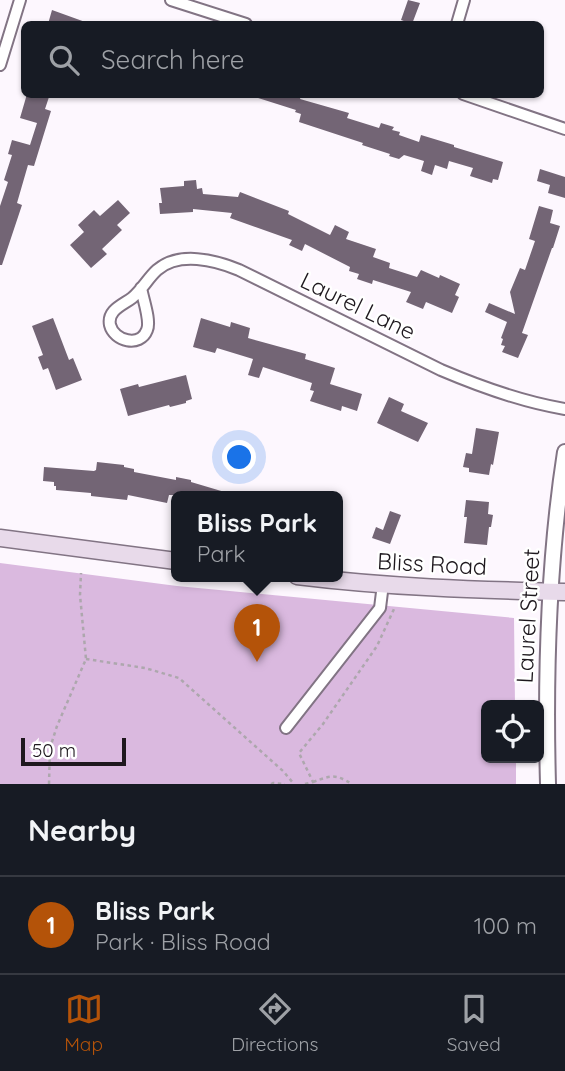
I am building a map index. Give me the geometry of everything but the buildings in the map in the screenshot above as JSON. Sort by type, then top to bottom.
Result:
[{"type":"main road","points":[[0,538],[171,560]]},
{"type":"main road","name":"Bliss Road","points":[[343,580],[558,592]]},
{"type":"street","points":[[0,65],[20,0]]},
{"type":"street","points":[[171,0],[189,3],[238,21]]},
{"type":"street","points":[[458,21],[464,0]]},
{"type":"street","points":[[475,98],[565,129]]},
{"type":"street","name":"Laurel Lane","points":[[141,288],[148,328],[140,339],[125,340],[114,332],[110,324],[110,316],[116,309],[132,298],[154,272],[167,264],[196,259],[226,264],[474,384],[540,405],[565,409]]},
{"type":"street","name":"Laurel Street","points":[[548,784],[546,697],[558,592],[565,452]]},
{"type":"street","points":[[286,728],[380,608],[383,584]]},
{"type":"path","points":[[49,784],[50,748],[86,659],[80,573]]},
{"type":"path","points":[[313,782],[299,754],[377,646],[394,609]]},
{"type":"path","points":[[86,659],[145,668],[179,678],[284,771],[293,784]]},
{"type":"path","points":[[305,784],[331,775],[352,784]]},
{"type":"path","points":[[271,784],[285,784]]},
{"type":"shaded area","points":[[0,563],[177,586],[514,618],[515,700],[481,700],[481,763],[516,763],[516,784],[0,784]]},
{"type":"place","name":"Bliss Park","points":[[257,662]]}]
